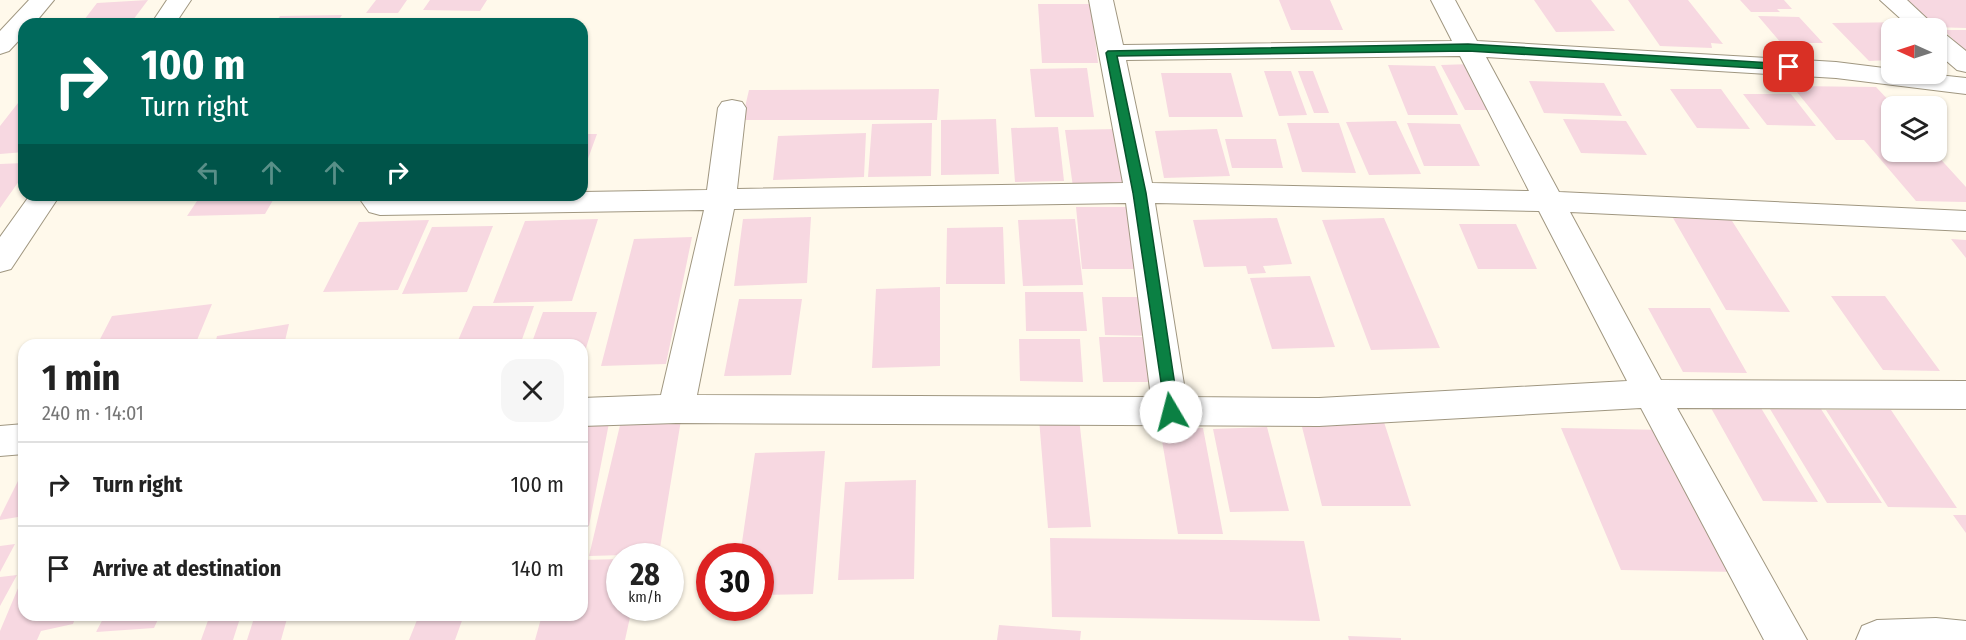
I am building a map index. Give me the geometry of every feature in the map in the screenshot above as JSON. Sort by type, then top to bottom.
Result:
[{"type":"street","points":[[26,18],[42,0]]},
{"type":"street","points":[[167,18],[179,0]]},
{"type":"street","points":[[1101,0],[1139,193],[1171,412]]},
{"type":"street","points":[[1443,0],[1651,394],[1786,640]]},
{"type":"street","points":[[1892,0],[1913,18]]},
{"type":"street","points":[[0,46],[18,26]]},
{"type":"street","points":[[1111,53],[1468,48],[1836,70],[1966,86]]},
{"type":"street","points":[[1947,48],[1966,64]]},
{"type":"street","points":[[676,410],[721,199],[732,108]]},
{"type":"street","points":[[377,201],[380,205],[1139,193],[1548,201],[1966,221]]},
{"type":"street","points":[[0,261],[41,201]]},
{"type":"street","points":[[588,412],[676,410],[1319,412],[1651,394],[1966,395]]},
{"type":"street","points":[[0,441],[18,440]]},
{"type":"street","points":[[1877,640],[1935,638],[1963,640]]},
{"type":"building","points":[[148,0],[134,18],[86,18],[97,3]]},
{"type":"building","points":[[376,0],[407,0],[398,13],[366,13]]},
{"type":"building","points":[[430,0],[487,0],[480,11],[423,10]]},
{"type":"building","points":[[1279,0],[1330,0],[1343,30],[1291,30]]},
{"type":"building","points":[[1534,0],[1591,0],[1615,31],[1556,32]]},
{"type":"building","points":[[1628,0],[1688,0],[1723,44],[1711,43],[1712,48],[1660,46]]},
{"type":"building","points":[[1740,0],[1784,0],[1792,9],[1777,9],[1780,12],[1751,12]]},
{"type":"building","points":[[1902,0],[1966,0],[1966,28],[1947,27],[1947,18],[1921,18]]},
{"type":"building","points":[[1038,4],[1091,4],[1098,63],[1042,63]]},
{"type":"building","points":[[342,15],[340,18],[278,18],[280,16]]},
{"type":"building","points":[[1758,16],[1799,17],[1823,43],[1781,43]]},
{"type":"building","points":[[1881,22],[1881,60],[1869,61],[1832,23]]},
{"type":"building","points":[[1947,30],[1966,30],[1966,53],[1947,33]]},
{"type":"building","points":[[1471,64],[1496,110],[1465,110],[1441,65]]},
{"type":"building","points":[[1388,65],[1435,66],[1458,115],[1408,115]]},
{"type":"building","points":[[1087,68],[1094,117],[1035,117],[1030,69]]},
{"type":"building","points":[[1264,71],[1291,71],[1307,115],[1279,116]]},
{"type":"building","points":[[1298,71],[1313,71],[1329,113],[1314,113]]},
{"type":"building","points":[[1161,73],[1231,73],[1243,117],[1169,117]]},
{"type":"building","points":[[1529,81],[1604,83],[1622,116],[1544,113]]},
{"type":"building","points":[[1792,86],[1876,87],[1885,96],[1881,96],[1881,160],[1864,140],[1836,140]]},
{"type":"building","points":[[939,89],[937,120],[742,120],[749,90]]},
{"type":"building","points":[[1670,89],[1721,89],[1750,129],[1697,128]]},
{"type":"building","points":[[1743,94],[1791,94],[1816,126],[1767,125]]},
{"type":"building","points":[[18,103],[18,152],[0,154],[0,126]]},
{"type":"building","points":[[996,119],[999,174],[941,175],[941,120]]},
{"type":"building","points":[[1563,119],[1626,121],[1647,155],[1581,153]]},
{"type":"building","points":[[1396,121],[1421,174],[1369,175],[1346,122]]},
{"type":"building","points":[[932,123],[931,176],[868,177],[872,124]]},
{"type":"building","points":[[1287,123],[1339,123],[1356,173],[1302,172]]},
{"type":"building","points":[[1407,123],[1460,124],[1480,166],[1424,166]]},
{"type":"building","points":[[1058,127],[1064,181],[1015,182],[1011,128]]},
{"type":"building","points":[[1118,129],[1129,186],[1073,187],[1065,130]]},
{"type":"building","points":[[1217,129],[1230,176],[1164,178],[1155,131]]},
{"type":"building","points":[[866,133],[864,177],[773,180],[778,136]]},
{"type":"building","points":[[588,134],[597,134],[588,159]]},
{"type":"building","points":[[1225,139],[1276,139],[1283,168],[1232,168]]},
{"type":"building","points":[[1883,162],[1943,162],[1966,187],[1966,202],[1916,201]]},
{"type":"building","points":[[18,163],[18,182],[0,208],[0,164]]},
{"type":"building","points":[[197,201],[273,201],[265,214],[187,216]]},
{"type":"building","points":[[1076,207],[1132,207],[1141,269],[1082,269]]},
{"type":"building","points":[[1669,211],[1727,213],[1790,312],[1726,310]]},
{"type":"building","points":[[811,217],[807,283],[734,286],[743,219]]},
{"type":"building","points":[[1277,218],[1292,264],[1263,266],[1266,273],[1248,274],[1246,266],[1204,267],[1193,220]]},
{"type":"building","points":[[1384,218],[1440,348],[1371,350],[1322,220]]},
{"type":"building","points":[[598,219],[572,301],[493,303],[525,221]]},
{"type":"building","points":[[1075,219],[1083,285],[1023,286],[1018,220]]},
{"type":"building","points":[[429,220],[398,290],[323,292],[359,222]]},
{"type":"building","points":[[1459,224],[1516,224],[1537,269],[1478,269]]},
{"type":"building","points":[[493,226],[467,292],[402,294],[432,227]]},
{"type":"building","points":[[1003,227],[1005,284],[946,284],[947,228]]},
{"type":"building","points":[[692,237],[666,364],[601,366],[634,239]]},
{"type":"building","points":[[1951,239],[1966,240],[1966,258]]},
{"type":"building","points":[[1310,276],[1335,347],[1272,349],[1250,278]]},
{"type":"building","points":[[940,287],[940,366],[872,368],[876,289]]},
{"type":"building","points":[[1025,292],[1083,292],[1087,331],[1026,331]]},
{"type":"building","points":[[1831,296],[1885,296],[1940,371],[1883,370]]},
{"type":"building","points":[[1102,297],[1153,297],[1158,336],[1105,335]]},
{"type":"building","points":[[739,299],[802,299],[791,375],[724,376]]},
{"type":"building","points":[[212,304],[197,339],[100,339],[112,316]]},
{"type":"building","points":[[473,306],[534,306],[522,339],[459,339]]},
{"type":"building","points":[[1648,308],[1710,308],[1747,373],[1683,372]]},
{"type":"building","points":[[543,312],[597,312],[588,342],[588,339],[533,339]]},
{"type":"building","points":[[289,324],[285,339],[216,339],[217,336]]},
{"type":"building","points":[[1099,337],[1153,337],[1159,382],[1103,382]]},
{"type":"building","points":[[1019,339],[1080,339],[1083,382],[1020,381]]},
{"type":"building","points":[[1711,408],[1761,408],[1818,502],[1763,501]]},
{"type":"building","points":[[1770,409],[1821,409],[1882,503],[1827,503]]},
{"type":"building","points":[[1826,410],[1891,410],[1957,508],[1888,507]]},
{"type":"building","points":[[1079,418],[1091,527],[1048,528],[1039,419]]},
{"type":"building","points":[[681,420],[661,543],[606,543],[606,556],[589,556],[621,421]]},
{"type":"building","points":[[1384,422],[1411,506],[1322,506],[1301,423]]},
{"type":"building","points":[[609,423],[588,526],[588,424]]},
{"type":"building","points":[[1267,427],[1289,511],[1230,512],[1213,429]]},
{"type":"building","points":[[1203,428],[1223,534],[1178,534],[1160,429]]},
{"type":"building","points":[[1561,428],[1667,430],[1738,572],[1621,570]]},
{"type":"building","points":[[825,451],[813,594],[774,595],[774,543],[742,543],[755,453]]},
{"type":"building","points":[[916,480],[914,579],[838,580],[845,482]]},
{"type":"building","points":[[18,481],[18,517],[0,520]]},
{"type":"building","points":[[1953,515],[1966,515],[1966,533]]},
{"type":"building","points":[[1050,538],[1304,541],[1320,621],[1052,617]]},
{"type":"building","points":[[15,544],[0,572],[0,546]]},
{"type":"building","points":[[606,559],[606,621],[629,621],[625,640],[535,640],[540,621],[588,621],[588,560]]},
{"type":"building","points":[[17,575],[0,606],[0,577]]},
{"type":"building","points":[[18,588],[18,621],[74,621],[73,624],[41,631],[37,640],[0,640],[0,631]]},
{"type":"building","points":[[102,621],[157,621],[154,628],[96,632]]},
{"type":"building","points":[[208,621],[239,621],[233,640],[201,640]]},
{"type":"building","points":[[253,621],[286,621],[281,640],[247,640]]},
{"type":"building","points":[[417,621],[462,621],[455,640],[409,640]]},
{"type":"building","points":[[999,625],[1081,631],[1080,640],[997,640]]},
{"type":"building","points":[[1348,636],[1401,638],[1401,640],[1349,640]]},
{"type":"route","points":[[1171,412],[1139,193],[1111,53],[1468,48],[1789,67]]}]
